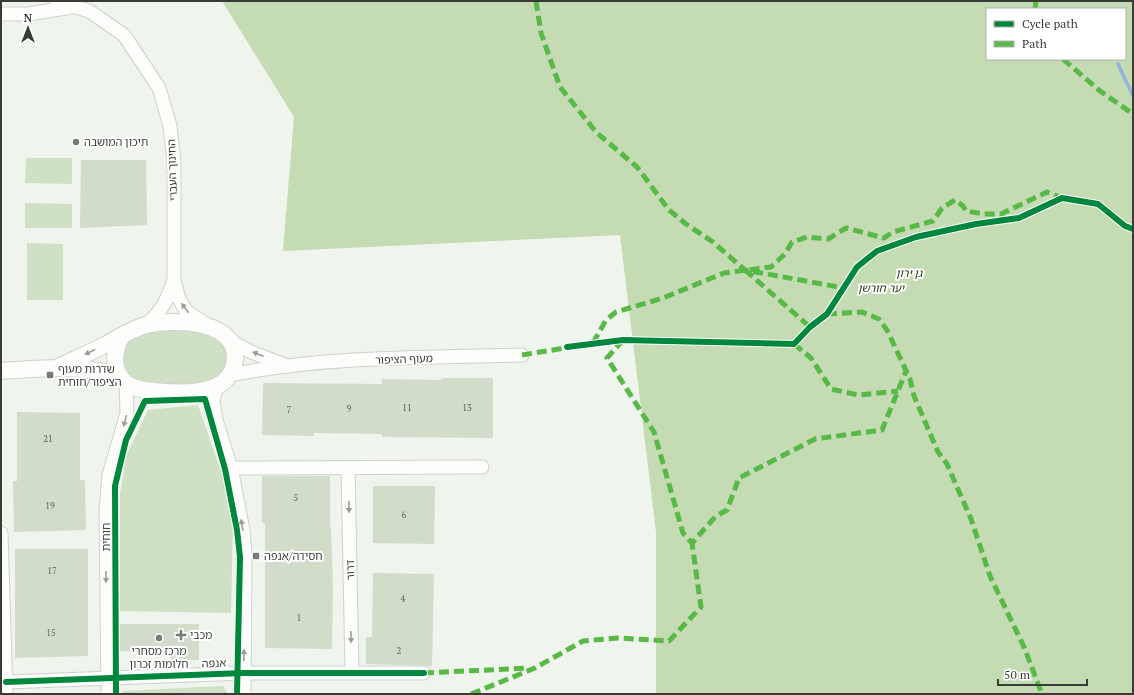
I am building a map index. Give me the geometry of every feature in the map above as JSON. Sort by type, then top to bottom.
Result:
[{"type":"street","name":"החינוך העברי","points":[[57,1],[90,11],[124,35],[159,88],[170,126],[174,162],[174,280],[179,299],[186,311],[208,326]]},
{"type":"street","name":"החינוך העברי","points":[[1,14],[28,14],[74,7]]},
{"type":"street","name":"החינוך העברי","points":[[146,325],[160,313],[168,300],[174,280]]},
{"type":"street","points":[[1,371],[58,368],[101,370],[123,379],[134,387],[174,392],[188,392],[216,387],[230,375],[235,358],[230,341],[221,331],[208,326],[185,323],[146,325],[58,368]]},
{"type":"street","points":[[122,336],[116,345],[114,356],[115,366],[123,379]]},
{"type":"street","name":"מעוף הציפור","points":[[230,341],[251,352],[287,365]]},
{"type":"street","name":"מעוף הציפור","points":[[230,375],[287,365],[372,360],[522,355]]},
{"type":"street","name":"חוחית","points":[[108,694],[106,511],[109,475],[127,413],[123,379]]},
{"type":"street","points":[[216,387],[213,402],[216,420],[231,468],[243,530],[245,555],[244,694]]},
{"type":"street","points":[[231,468],[482,467]]},
{"type":"street","name":"דרור","points":[[348,468],[352,672]]},
{"type":"street","points":[[1,533],[6,688]]},
{"type":"street","name":"אנפה","points":[[6,688],[108,677],[244,673],[424,673]]},
{"type":"green space","name":"יער חורשן","points":[[222,1],[1133,1],[1133,694],[656,694],[656,532],[620,235],[283,251],[294,117]]},
{"type":"green space","points":[[26,158],[72,158],[72,184],[25,183]]},
{"type":"green space","points":[[25,203],[72,204],[72,228],[25,228]]},
{"type":"green space","points":[[27,243],[63,244],[63,300],[27,300]]},
{"type":"green space","points":[[184,327],[218,337],[222,342],[226,350],[227,361],[219,376],[204,385],[158,386],[136,381],[127,373],[124,367],[123,354],[126,345],[131,338],[138,334],[156,329]]},
{"type":"green space","points":[[198,405],[222,474],[233,519],[231,613],[120,611],[120,495],[126,456],[148,410]]},
{"type":"green space","points":[[223,686],[228,694],[122,694],[122,691]]},
{"type":"building","points":[[81,160],[146,160],[147,225],[80,228]]},
{"type":"building","points":[[441,378],[493,378],[493,438],[382,437],[382,434],[314,433],[314,436],[262,435],[263,383],[382,384],[382,379],[441,380]]},
{"type":"building","points":[[17,412],[80,413],[80,480],[85,480],[86,530],[14,532],[13,481],[17,481]]},
{"type":"building","points":[[262,476],[330,476],[330,527],[333,588],[332,649],[265,648],[265,523],[262,523]]},
{"type":"building","points":[[373,486],[435,486],[434,544],[373,543]]},
{"type":"building","points":[[15,549],[88,549],[88,656],[15,658]]},
{"type":"building","points":[[373,573],[434,574],[432,666],[366,664],[366,637],[372,637]]},
{"type":"building","name":"מרכז מסחרי חלומות זכרון","points":[[119,624],[199,624],[199,660],[170,660],[170,651],[119,651]]},
{"type":"waterway","points":[[1118,64],[1133,96]]},
{"type":"marked path","points":[[536,1],[541,33],[560,87],[596,132],[637,167],[669,210],[686,224],[713,242],[745,270],[844,288]]},
{"type":"marked path","points":[[1035,8],[1036,1]]},
{"type":"marked path","points":[[1064,60],[1100,91],[1133,114]]},
{"type":"marked path","points":[[593,343],[606,320],[616,312],[663,298],[724,273],[771,267],[785,254],[792,242],[807,237],[828,239],[846,228],[884,238],[893,232],[933,221],[942,208],[955,200],[963,206],[966,211],[984,214],[1001,214],[1047,192],[1062,198]]},
{"type":"marked path","points":[[745,270],[810,327]]},
{"type":"marked path","points":[[827,314],[862,312],[879,319],[887,330],[910,379],[914,396],[938,452],[947,464],[971,519],[990,576],[1024,647],[1042,694]]},
{"type":"marked path","points":[[623,340],[607,358],[654,432],[683,533],[692,543],[716,516],[727,510],[739,478],[815,439],[882,430],[906,371]]},
{"type":"marked path","points":[[794,344],[811,358],[831,389],[858,395],[898,391]]},
{"type":"marked path","points":[[522,355],[571,347]]},
{"type":"marked path","points":[[471,694],[535,668],[583,641],[618,638],[669,641],[701,607],[692,543]]},
{"type":"marked path","points":[[424,673],[529,668]]},
{"type":"cycle path","points":[[567,347],[623,340],[794,344],[810,327],[827,314],[857,267],[877,251],[916,237],[976,224],[1019,218],[1062,198],[1098,204],[1125,226],[1133,229]]},
{"type":"cycle path","points":[[116,694],[115,486],[126,440],[145,401],[205,399],[225,469],[237,530],[240,557],[237,694]]},
{"type":"cycle path","points":[[6,682],[244,673],[424,673]]},
{"type":"place","name":"תיכון המושבה","points":[[76,142]]},
{"type":"place","name":"שדרות מעוף הציפור/חוחית","points":[[50,375]]},
{"type":"place","name":"חסידה/אנפה","points":[[256,556]]},
{"type":"place","name":"מכבי","points":[[181,635]]},
{"type":"place","name":"מרכז מסחרי חלומות זכרון","points":[[159,638]]},
{"type":"park label","name":"גן ירון","points":[[909,273]]}]
